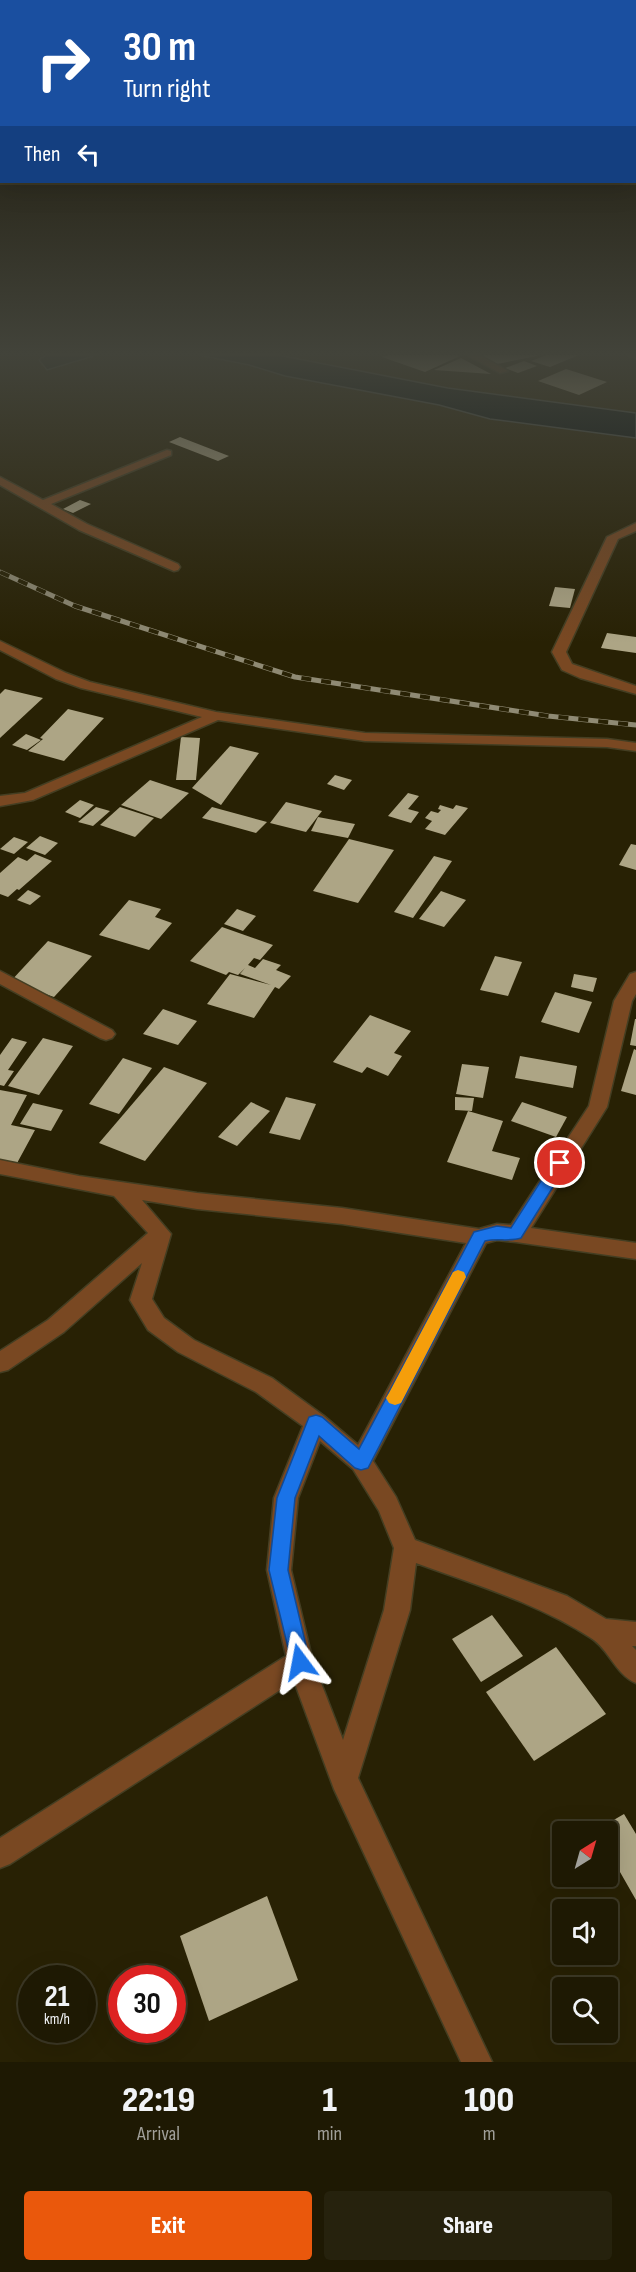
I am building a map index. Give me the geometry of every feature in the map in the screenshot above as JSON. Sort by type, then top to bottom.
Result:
[{"type":"street","points":[[42,504],[167,453]]},
{"type":"street","points":[[0,480],[83,526],[174,567]]},
{"type":"street","points":[[636,527],[614,537],[559,652],[567,667],[585,675],[636,690]]},
{"type":"street","points":[[0,645],[61,676],[86,685],[216,716],[365,737],[607,743],[636,747]]},
{"type":"street","points":[[0,801],[28,797],[216,716]]},
{"type":"street","points":[[0,977],[106,1034]]},
{"type":"street","points":[[516,1234],[598,1107],[623,1001],[636,978]]},
{"type":"street","points":[[0,1167],[196,1201],[342,1216],[479,1237],[497,1232],[636,1251]]},
{"type":"street","points":[[120,1189],[161,1234]]},
{"type":"street","points":[[0,1363],[56,1326],[161,1234]]},
{"type":"street","points":[[161,1234],[141,1300],[156,1324],[186,1346],[264,1385],[316,1423],[361,1462],[388,1505],[406,1548],[397,1610],[344,1779]]},
{"type":"street","points":[[361,1462],[479,1237]]},
{"type":"street","points":[[316,1423],[286,1498],[279,1570],[300,1662],[344,1779],[477,2062]]},
{"type":"street","points":[[406,1548],[558,1604],[603,1631],[636,1670]]},
{"type":"street","points":[[603,1631],[636,1634]]},
{"type":"street","points":[[0,1854],[300,1662]]},
{"type":"building","points":[[193,451],[217,451],[229,456],[218,461]]},
{"type":"building","points":[[80,500],[91,504],[73,513],[63,509]]},
{"type":"building","points":[[555,587],[575,589],[570,608],[549,606]]},
{"type":"building","points":[[607,633],[636,637],[636,653],[601,648]]},
{"type":"building","points":[[5,689],[43,698],[0,738],[0,694]]},
{"type":"building","points":[[68,709],[104,718],[64,761],[28,751],[43,739],[40,738]]},
{"type":"building","points":[[26,734],[41,740],[27,750],[12,745]]},
{"type":"building","points":[[181,737],[200,738],[196,780],[176,780]]},
{"type":"building","points":[[230,746],[259,753],[221,805],[192,788]]},
{"type":"building","points":[[335,775],[352,780],[344,790],[327,784]]},
{"type":"building","points":[[150,780],[189,793],[161,819],[121,805]]},
{"type":"building","points":[[408,793],[419,796],[408,809],[419,812],[411,823],[388,816]]},
{"type":"building","points":[[80,800],[94,805],[80,818],[65,812]]},
{"type":"building","points":[[286,802],[322,811],[306,832],[270,823]]},
{"type":"building","points":[[440,805],[453,809],[456,805],[468,808],[445,835],[425,829],[432,821],[425,818],[431,811],[438,813],[441,810],[438,809]]},
{"type":"building","points":[[96,807],[110,811],[93,826],[78,822]]},
{"type":"building","points":[[120,807],[154,818],[135,837],[100,825]]},
{"type":"building","points":[[212,807],[267,822],[256,833],[202,818]]},
{"type":"building","points":[[318,817],[355,824],[348,838],[311,831]]},
{"type":"building","points":[[40,836],[58,843],[45,855],[26,848]]},
{"type":"building","points":[[14,837],[28,842],[14,854],[0,849]]},
{"type":"building","points":[[349,839],[394,850],[358,903],[313,891]]},
{"type":"building","points":[[631,844],[636,845],[636,870],[619,865]]},
{"type":"building","points":[[35,854],[52,861],[8,897],[0,894],[0,873],[18,857],[27,861]]},
{"type":"building","points":[[434,856],[452,861],[413,918],[394,912]]},
{"type":"building","points":[[28,890],[41,896],[30,905],[17,900]]},
{"type":"building","points":[[441,891],[466,900],[444,927],[419,919]]},
{"type":"building","points":[[129,900],[161,909],[155,917],[172,923],[149,950],[99,935]]},
{"type":"building","points":[[237,909],[256,916],[243,931],[224,924]]},
{"type":"building","points":[[222,927],[273,945],[260,960],[254,958],[248,965],[255,968],[263,959],[281,965],[276,970],[291,976],[279,989],[275,987],[254,1018],[207,1004],[230,974],[271,985],[240,974],[245,968],[238,975],[229,972],[226,975],[190,961]]},
{"type":"building","points":[[48,941],[92,956],[54,997],[10,982]]},
{"type":"building","points":[[495,956],[522,962],[508,996],[480,990]]},
{"type":"building","points":[[574,974],[597,978],[593,992],[571,987]]},
{"type":"building","points":[[555,992],[592,1002],[579,1033],[541,1022]]},
{"type":"building","points":[[163,1009],[197,1021],[178,1045],[143,1034]]},
{"type":"building","points":[[370,1015],[411,1031],[394,1053],[402,1056],[388,1076],[367,1067],[362,1073],[333,1062]]},
{"type":"building","points":[[636,1019],[636,1046],[630,1045]]},
{"type":"building","points":[[12,1038],[27,1042],[8,1070],[14,1071],[4,1086],[0,1085],[0,1055]]},
{"type":"building","points":[[43,1038],[73,1046],[39,1095],[8,1086]]},
{"type":"building","points":[[634,1049],[636,1050],[636,1095],[621,1091]]},
{"type":"building","points":[[520,1056],[577,1066],[573,1088],[515,1078]]},
{"type":"building","points":[[123,1058],[152,1068],[119,1114],[89,1104]]},
{"type":"building","points":[[462,1064],[489,1067],[483,1098],[456,1094]]},
{"type":"building","points":[[164,1067],[207,1083],[145,1161],[99,1143]]},
{"type":"building","points":[[0,1090],[27,1095],[11,1125],[35,1130],[16,1165],[0,1161]]},
{"type":"building","points":[[286,1097],[316,1104],[300,1140],[269,1133]]},
{"type":"building","points":[[455,1097],[474,1098],[472,1111],[455,1110]]},
{"type":"building","points":[[251,1102],[270,1111],[237,1146],[218,1137]]},
{"type":"building","points":[[522,1102],[567,1117],[556,1137],[511,1121]]},
{"type":"building","points":[[33,1103],[63,1110],[51,1131],[20,1124]]},
{"type":"building","points":[[468,1111],[503,1121],[492,1151],[520,1158],[512,1180],[447,1162]]},
{"type":"building","points":[[492,1615],[523,1656],[481,1682],[452,1639]]},
{"type":"building","points":[[556,1647],[606,1714],[534,1761],[486,1692]]},
{"type":"building","points":[[624,1814],[636,1834],[636,1900],[618,1868],[618,1821],[612,1821]]},
{"type":"building","points":[[267,1896],[298,1980],[209,2021],[180,1936]]},
{"type":"railway","points":[[0,572],[75,606],[295,677],[548,716],[636,725]]},
{"type":"slow traffic","points":[[395,1398],[458,1277]]},
{"type":"route","points":[[300,1662],[279,1570],[286,1498],[316,1423],[361,1462],[479,1237],[497,1232],[516,1234],[560,1163]]}]
